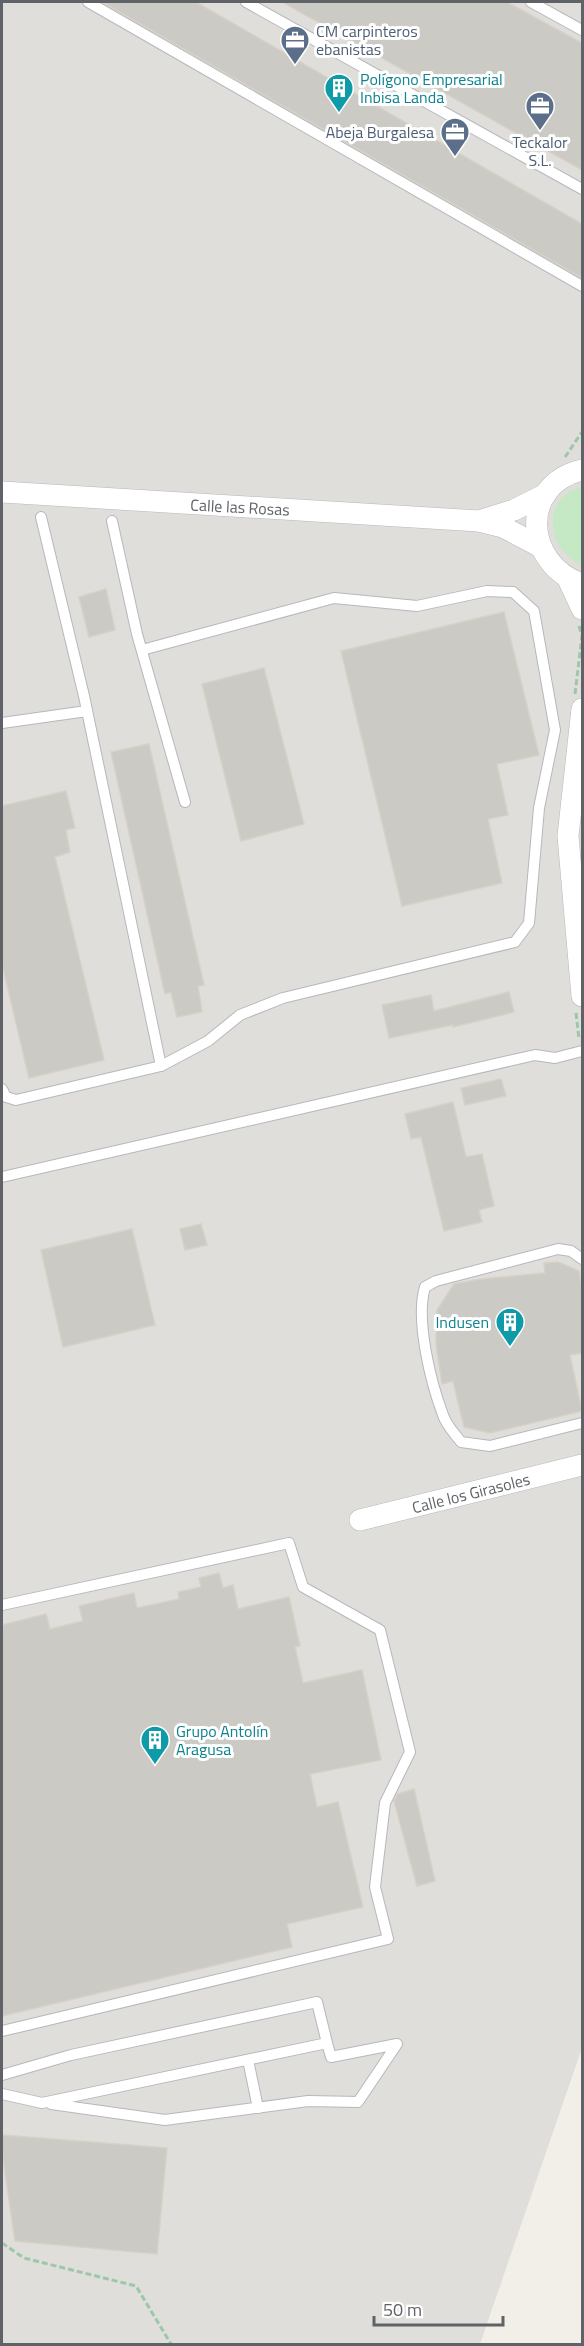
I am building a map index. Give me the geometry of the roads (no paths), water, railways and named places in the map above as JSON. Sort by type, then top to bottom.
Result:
[{"type":"street","name":"Calle las Rosas","points":[[479,521],[514,510],[546,494],[555,483],[577,466]]},
{"type":"street","name":"Calle las Rosas","points":[[2,492],[479,521],[502,528],[539,546]]},
{"type":"street","points":[[546,494],[538,511],[536,529],[539,546],[556,571],[575,581],[580,615]]},
{"type":"street","points":[[582,710],[568,836],[582,996]]},
{"type":"street","name":"Calle los Girasoles","points":[[360,1520],[582,1465]]},
{"type":"lane","points":[[88,2],[582,286]]},
{"type":"lane","points":[[246,2],[582,189]]},
{"type":"lane","points":[[531,2],[582,30]]},
{"type":"lane","points":[[41,517],[87,711],[161,1066]]},
{"type":"lane","points":[[112,521],[142,650],[185,802]]},
{"type":"lane","points":[[2,1089],[6,1097],[16,1100],[161,1066],[208,1041],[240,1015],[283,998],[515,942],[529,923],[539,808],[555,730],[534,611],[513,592],[487,591],[417,606],[334,598],[142,650]]},
{"type":"lane","points":[[2,723],[87,711]]},
{"type":"lane","points":[[2,1177],[535,1055],[555,1058],[582,1051]]},
{"type":"lane","points":[[582,1258],[571,1251],[558,1249],[436,1281],[425,1287],[421,1302],[422,1333],[443,1417],[461,1442],[490,1446],[582,1423]]},
{"type":"lane","points":[[2,1605],[289,1543],[303,1587],[380,1629],[410,1752],[385,1803],[375,1887],[388,1940],[2,2031]]},
{"type":"lane","points":[[2,2075],[71,2055],[317,2002],[331,2057],[397,2044],[358,2102],[308,2101],[165,2120],[42,2103],[2,2094]]},
{"type":"lane","points":[[42,2103],[327,2043]]},
{"type":"lane","points":[[248,2060],[258,2108]]},
{"type":"place","name":"CM carpinteros ebanistas","points":[[295,66]]},
{"type":"place","name":"Polígono Empresarial Inbisa Landa","points":[[339,114]]},
{"type":"place","name":"Teckalor S.L.","points":[[540,132]]},
{"type":"place","name":"Abeja Burgalesa","points":[[455,158]]},
{"type":"place","name":"Indusen","points":[[510,1348]]},
{"type":"place","name":"Grupo Antolín Aragusa","points":[[155,1766]]}]
